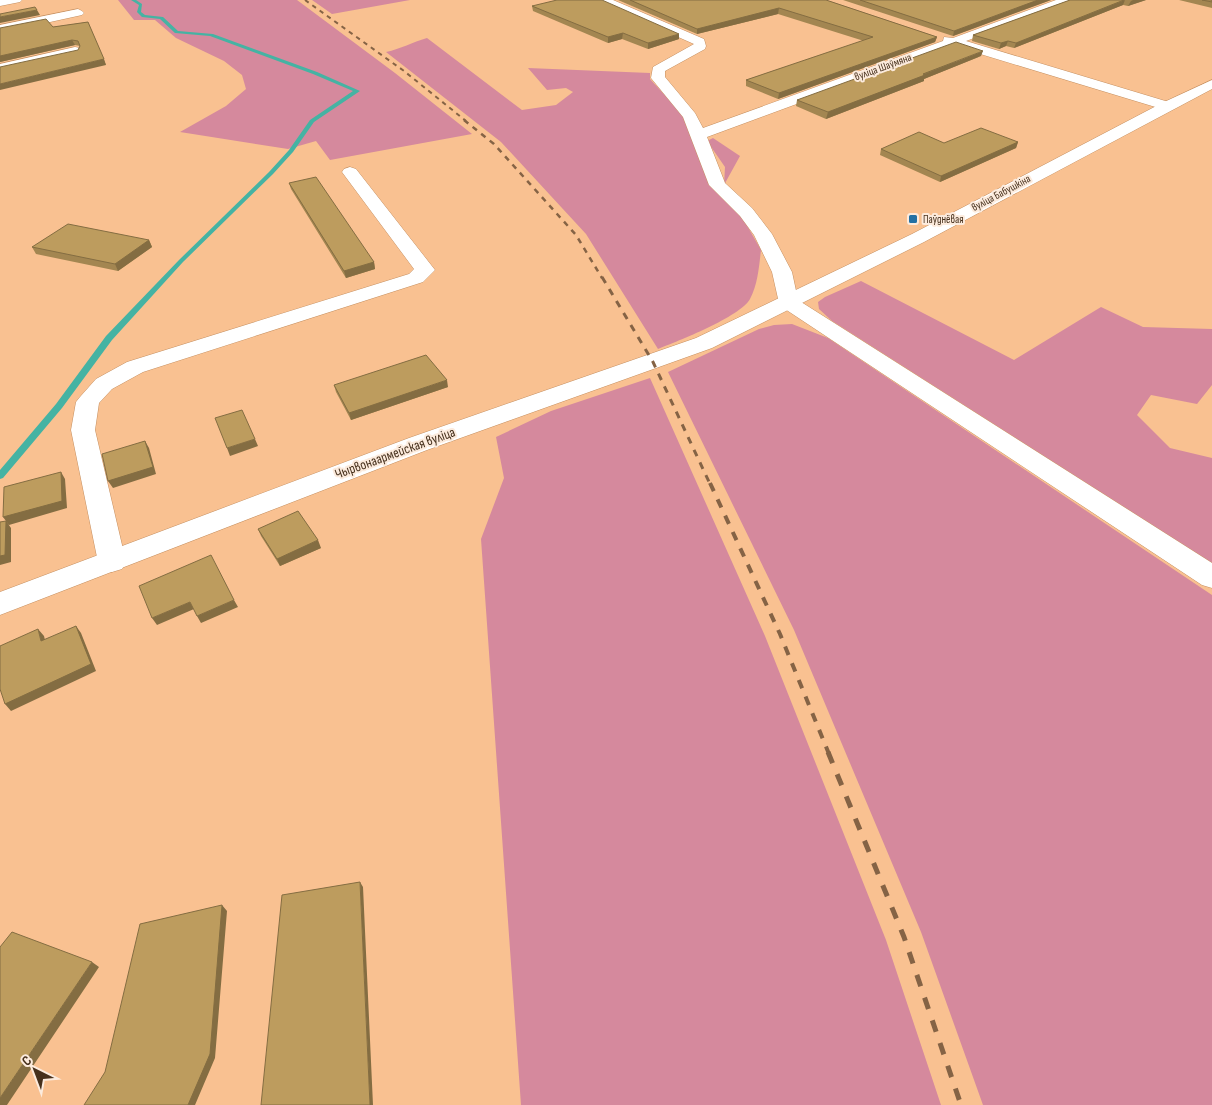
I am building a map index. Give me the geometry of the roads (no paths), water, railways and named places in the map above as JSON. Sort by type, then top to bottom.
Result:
[{"type":"street","points":[[0,3],[16,0]]},
{"type":"street","points":[[602,0],[700,42],[700,46],[658,70],[658,78],[690,116],[699,134],[717,185],[746,212],[763,234],[782,272],[789,303],[1212,577]]},
{"type":"street","name":"вуліца Шаўмяна","points":[[699,134],[1067,0]]},
{"type":"street","points":[[0,29],[78,13]]},
{"type":"street","points":[[933,36],[1167,106]]},
{"type":"street","points":[[0,68],[75,51]]},
{"type":"street","name":"вуліца Бабушкіна","points":[[789,303],[918,238],[1212,84]]},
{"type":"street","points":[[112,562],[83,430],[88,402],[104,384],[135,367],[416,278],[425,270],[350,172]]},
{"type":"street","name":"Чырвонаармейская вуліца","points":[[0,604],[418,444],[704,343],[789,303]]},
{"type":"waterway","points":[[0,476],[59,406],[109,338],[181,261],[271,173],[291,151],[312,121],[357,91],[315,73],[211,35],[177,32],[161,18],[144,16],[139,12],[141,5],[133,0]]},
{"type":"railway","points":[[305,0],[404,71],[466,121]]},
{"type":"railway","points":[[464,120],[494,144],[576,235],[602,278]]},
{"type":"railway","points":[[602,277],[653,362],[710,484]]},
{"type":"railway","points":[[710,483],[780,634],[829,754]]},
{"type":"railway","points":[[828,752],[904,937],[961,1105]]},
{"type":"place","name":"Паўднёвая","points":[[913,219]]}]
